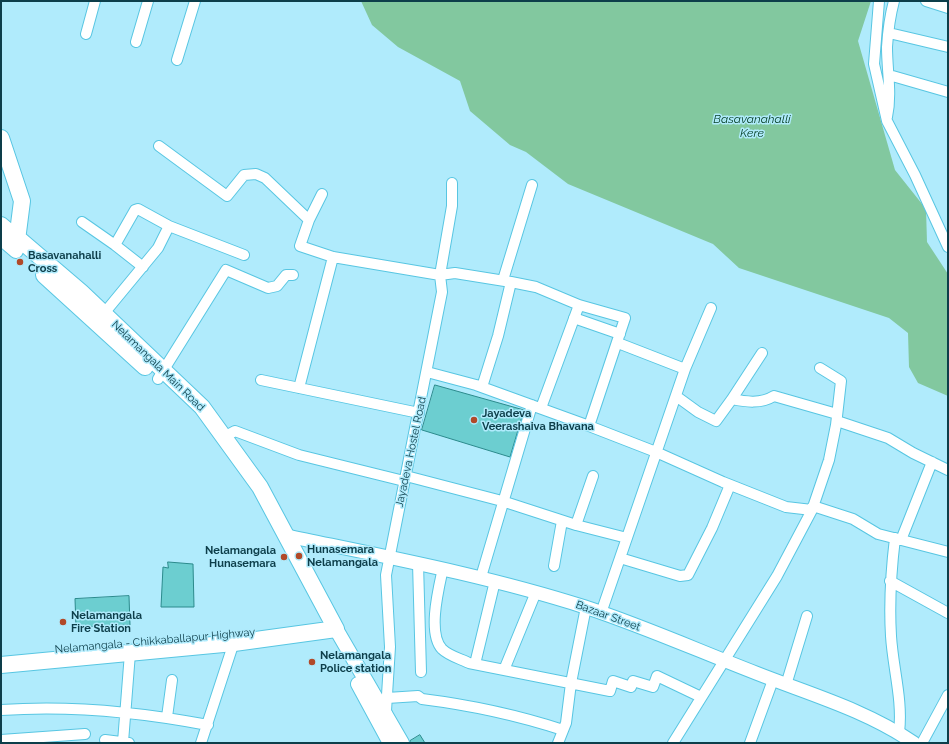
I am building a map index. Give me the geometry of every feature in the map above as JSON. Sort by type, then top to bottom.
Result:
[{"type":"main road","points":[[1,138],[22,201],[17,245]]},
{"type":"main road","points":[[1,224],[17,245]]},
{"type":"main road","points":[[1,238],[17,245]]},
{"type":"main road","name":"Nelamangala Main Road","points":[[17,245],[100,318],[131,338],[161,375],[202,407],[260,487],[287,536],[330,626],[390,721],[402,743]]},
{"type":"main road","points":[[161,375],[195,414],[244,478],[330,626],[390,743]]},
{"type":"main road","name":"Nelamangala - Chikkaballapur Highway","points":[[1,655],[54,655],[235,640],[330,626]]},
{"type":"main road","points":[[1,665],[54,655],[130,653],[235,640]]},
{"type":"street","points":[[86,34],[95,1]]},
{"type":"street","points":[[136,42],[148,1]]},
{"type":"street","points":[[177,60],[195,1]]},
{"type":"street","points":[[880,1],[874,64],[887,121],[915,175],[948,247]]},
{"type":"street","points":[[887,121],[890,103],[888,33],[894,1]]},
{"type":"street","points":[[926,1],[948,8]]},
{"type":"street","points":[[888,33],[948,47]]},
{"type":"street","points":[[889,75],[948,92]]},
{"type":"street","points":[[159,146],[227,196],[244,175],[256,174],[265,178],[309,220]]},
{"type":"street","name":"Jayadeva Hostel Road","points":[[390,721],[386,711],[390,648],[386,575],[428,372],[442,292],[440,275],[452,206],[452,183]]},
{"type":"street","points":[[482,387],[498,336],[507,281],[532,185]]},
{"type":"street","points":[[322,194],[309,220],[300,246],[333,257],[440,275],[455,273],[536,287],[579,305],[625,318],[589,426]]},
{"type":"street","points":[[115,245],[135,210],[141,210],[169,226],[244,255]]},
{"type":"street","points":[[82,222],[143,267]]},
{"type":"street","points":[[100,318],[158,248],[169,226]]},
{"type":"street","points":[[299,388],[333,257]]},
{"type":"street","points":[[161,375],[226,270],[268,288],[277,286],[286,276],[293,275]]},
{"type":"street","points":[[481,578],[502,501],[536,406],[579,305]]},
{"type":"street","points":[[601,613],[685,369],[711,308]]},
{"type":"street","points":[[574,318],[685,369]]},
{"type":"street","points":[[676,396],[698,412],[716,421],[762,352]]},
{"type":"street","points":[[673,743],[777,576],[813,508],[829,460],[837,418],[841,381],[820,368]]},
{"type":"street","points":[[428,372],[482,387],[536,406],[656,452],[730,485],[786,507],[813,508],[853,519],[878,534],[948,552]]},
{"type":"street","points":[[261,380],[419,413]]},
{"type":"street","points":[[732,399],[746,402],[768,400],[774,396],[888,438],[913,454],[948,470]]},
{"type":"street","points":[[224,437],[235,431],[299,455],[502,501],[562,521],[627,538]]},
{"type":"street","points":[[899,733],[901,704],[895,679],[891,635],[890,581],[898,539],[932,462]]},
{"type":"street","points":[[576,525],[593,476]]},
{"type":"street","points":[[620,558],[680,576],[688,576],[712,528],[730,485]]},
{"type":"street","points":[[554,566],[562,521]]},
{"type":"street","name":"Bazaar Street","points":[[287,536],[443,568],[536,592],[586,607],[823,698],[892,728],[914,743]]},
{"type":"street","points":[[418,563],[421,672]]},
{"type":"street","points":[[443,568],[436,607],[437,640],[442,648],[450,655],[475,664],[610,691],[613,681],[631,687],[633,681],[653,687],[657,676],[701,697]]},
{"type":"street","points":[[475,664],[495,581]]},
{"type":"street","points":[[890,581],[948,613]]},
{"type":"street","points":[[504,670],[536,592]]},
{"type":"street","points":[[558,743],[566,723],[571,683],[586,607]]},
{"type":"street","points":[[786,685],[807,616]]},
{"type":"street","points":[[201,743],[235,640]]},
{"type":"street","points":[[105,740],[126,743],[125,712],[130,653]]},
{"type":"street","points":[[167,717],[172,680]]},
{"type":"street","points":[[750,743],[763,705],[774,680]]},
{"type":"street","points":[[922,743],[948,695]]},
{"type":"street","points":[[387,698],[418,696],[422,699],[473,706],[530,719],[563,730]]},
{"type":"street","points":[[1,710],[32,708],[125,712],[167,717],[208,725]]},
{"type":"street","points":[[1,740],[85,734]]},
{"type":"water","name":"Basavanahalli Kere","points":[[361,1],[871,1],[858,41],[895,170],[926,209],[927,242],[948,274],[948,396],[918,383],[909,367],[908,333],[889,318],[739,268],[713,244],[568,184],[526,152],[510,145],[470,111],[460,81],[398,47],[372,25]]},
{"type":"building","name":"Jayadeva Veerashaiva Bhavana","points":[[435,385],[524,410],[510,457],[422,430]]},
{"type":"building","points":[[168,562],[193,564],[194,607],[161,607],[163,567],[168,568]]},
{"type":"building","points":[[129,596],[130,625],[76,627],[75,599]]},
{"type":"building","points":[[420,735],[425,743],[410,743],[410,741]]},
{"type":"place","name":"Basavanahalli Cross","points":[[20,262]]},
{"type":"place","name":"Jayadeva Veerashaiva Bhavana","points":[[474,420]]},
{"type":"place","name":"Hunasemara Nelamangala","points":[[299,556]]},
{"type":"place","name":"Nelamangala Hunasemara","points":[[284,557]]},
{"type":"place","name":"Nelamangala Fire Station","points":[[63,622]]},
{"type":"place","name":"Nelamangala Police station","points":[[312,662]]}]
